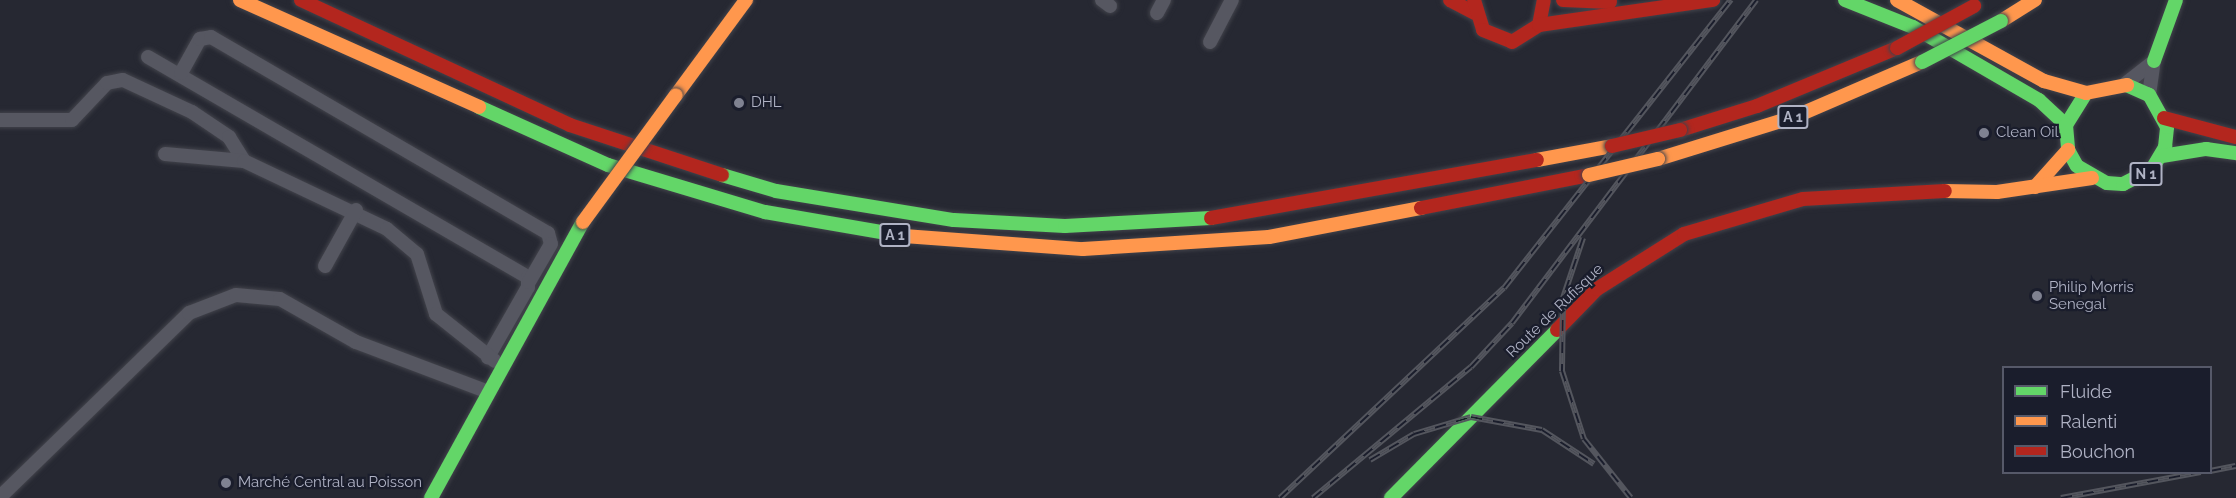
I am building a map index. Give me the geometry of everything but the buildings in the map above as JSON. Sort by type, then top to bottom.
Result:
[{"type":"main road","name":"A 1","points":[[240,0],[608,165],[765,212],[924,239],[1083,249],[1257,238],[1589,175],[1658,159],[1794,117],[1922,63],[2035,0]]},
{"type":"main road","name":"A 1","points":[[302,0],[570,125],[645,153],[776,191],[943,218],[1076,226],[1216,218],[1612,146],[1680,130],[1757,106],[1897,48],[1980,3]]},
{"type":"main road","points":[[431,498],[502,365],[583,222],[746,0]]},
{"type":"main road","points":[[1450,0],[1474,7],[1483,30],[1500,41],[1522,39],[1539,25],[1624,17],[1713,0]]},
{"type":"main road","points":[[1539,25],[1544,0]]},
{"type":"main road","points":[[1563,0],[1636,0]]},
{"type":"main road","points":[[1845,0],[1913,27],[2039,100],[2066,125]]},
{"type":"main road","points":[[1898,0],[2044,81],[2086,93],[2125,84],[2149,95],[2164,118],[2236,137]]},
{"type":"main road","points":[[2154,61],[2176,0]]},
{"type":"main road","points":[[2086,93],[2066,125],[2068,150],[2091,178]]},
{"type":"main road","name":"N 1","points":[[2162,156],[2164,118]]},
{"type":"main road","name":"N 1","points":[[2091,178],[2107,183],[2139,179],[2162,156],[2206,149],[2236,153]]},
{"type":"main road","points":[[2031,189],[2068,150]]},
{"type":"main road","name":"Route de Rufisque","points":[[1393,497],[1598,289],[1684,234],[1803,199],[1890,190],[2031,189],[2091,178]]},
{"type":"street","points":[[1156,13],[1164,0]]},
{"type":"street","points":[[1210,42],[1232,0]]},
{"type":"street","points":[[181,74],[200,39],[211,37],[548,233],[551,244],[488,357]]},
{"type":"street","points":[[148,57],[181,74],[529,282]]},
{"type":"street","points":[[2125,84],[2154,61]]},
{"type":"street","points":[[2149,95],[2154,61]]},
{"type":"street","points":[[0,120],[72,120],[106,83],[123,81],[192,112],[229,137],[244,160]]},
{"type":"street","points":[[165,154],[244,160],[356,210],[417,254],[436,314],[488,357],[502,365]]},
{"type":"street","points":[[325,266],[356,210]]},
{"type":"street","points":[[0,497],[181,320],[212,301],[236,295],[279,299],[356,342],[488,392]]},
{"type":"railway","points":[[1280,498],[1504,288],[1731,0]]},
{"type":"railway","points":[[1313,498],[1471,367],[1512,323],[1756,0]]},
{"type":"railway","points":[[1583,238],[1563,298],[1562,371],[1584,439],[1631,498]]},
{"type":"railway","points":[[1370,460],[1414,434],[1471,417],[1542,430],[1594,464]]},
{"type":"railway","points":[[2212,471],[2236,466]]},
{"type":"railway","points":[[2061,498],[2190,474]]},
{"type":"traffic: fast","points":[[1845,0],[1913,27],[2039,100],[2066,125]]},
{"type":"traffic: fast","points":[[2154,61],[2176,0]]},
{"type":"traffic: fast","points":[[1922,62],[2001,21]]},
{"type":"traffic: fast","points":[[2086,93],[2066,125],[2068,150],[2077,166],[2107,183],[2123,184],[2152,169],[2165,147],[2167,127],[2149,95],[2127,85]]},
{"type":"traffic: fast","points":[[479,107],[608,165],[765,212],[904,236]]},
{"type":"traffic: fast","points":[[2162,156],[2206,149],[2236,153]]},
{"type":"traffic: fast","points":[[722,175],[776,191],[954,220],[1065,226],[1211,218]]},
{"type":"traffic: fast","points":[[431,498],[583,222]]},
{"type":"traffic: fast","points":[[1391,498],[1557,330]]},
{"type":"traffic: slow","points":[[240,0],[479,107]]},
{"type":"traffic: slow","points":[[676,95],[746,0]]},
{"type":"traffic: slow","points":[[1897,0],[2044,81],[2086,93],[2127,85]]},
{"type":"traffic: slow","points":[[2001,21],[2035,0]]},
{"type":"traffic: slow","points":[[1658,159],[1794,117],[1922,62]]},
{"type":"traffic: slow","points":[[583,222],[676,95]]},
{"type":"traffic: slow","points":[[1537,160],[1612,146]]},
{"type":"traffic: slow","points":[[2035,187],[2068,150]]},
{"type":"traffic: slow","points":[[1589,175],[1658,159]]},
{"type":"traffic: slow","points":[[1945,191],[1997,192],[2092,178]]},
{"type":"traffic: slow","points":[[904,236],[1083,249],[1269,237],[1421,208]]},
{"type":"traffic: jam","points":[[301,0],[570,125],[722,175]]},
{"type":"traffic: jam","points":[[1450,0],[1474,13]]},
{"type":"traffic: jam","points":[[1474,0],[1483,30],[1512,42],[1539,25],[1544,0]]},
{"type":"traffic: jam","points":[[1563,0],[1610,2]]},
{"type":"traffic: jam","points":[[1539,25],[1713,0]]},
{"type":"traffic: jam","points":[[1897,48],[1974,6]]},
{"type":"traffic: jam","points":[[1680,130],[1757,106],[1897,48]]},
{"type":"traffic: jam","points":[[2164,118],[2236,137]]},
{"type":"traffic: jam","points":[[1612,146],[1680,130]]},
{"type":"traffic: jam","points":[[1211,218],[1537,160]]},
{"type":"traffic: jam","points":[[1421,208],[1589,175]]},
{"type":"traffic: jam","points":[[1557,330],[1597,289],[1684,234],[1803,199],[1945,191]]},
{"type":"place","name":"DHL","points":[[739,103]]},
{"type":"place","name":"Clean Oil","points":[[1984,133]]},
{"type":"place","name":"Philip Morris Senegal","points":[[2037,296]]},
{"type":"place","name":"Marché Central au Poisson","points":[[226,483]]}]
